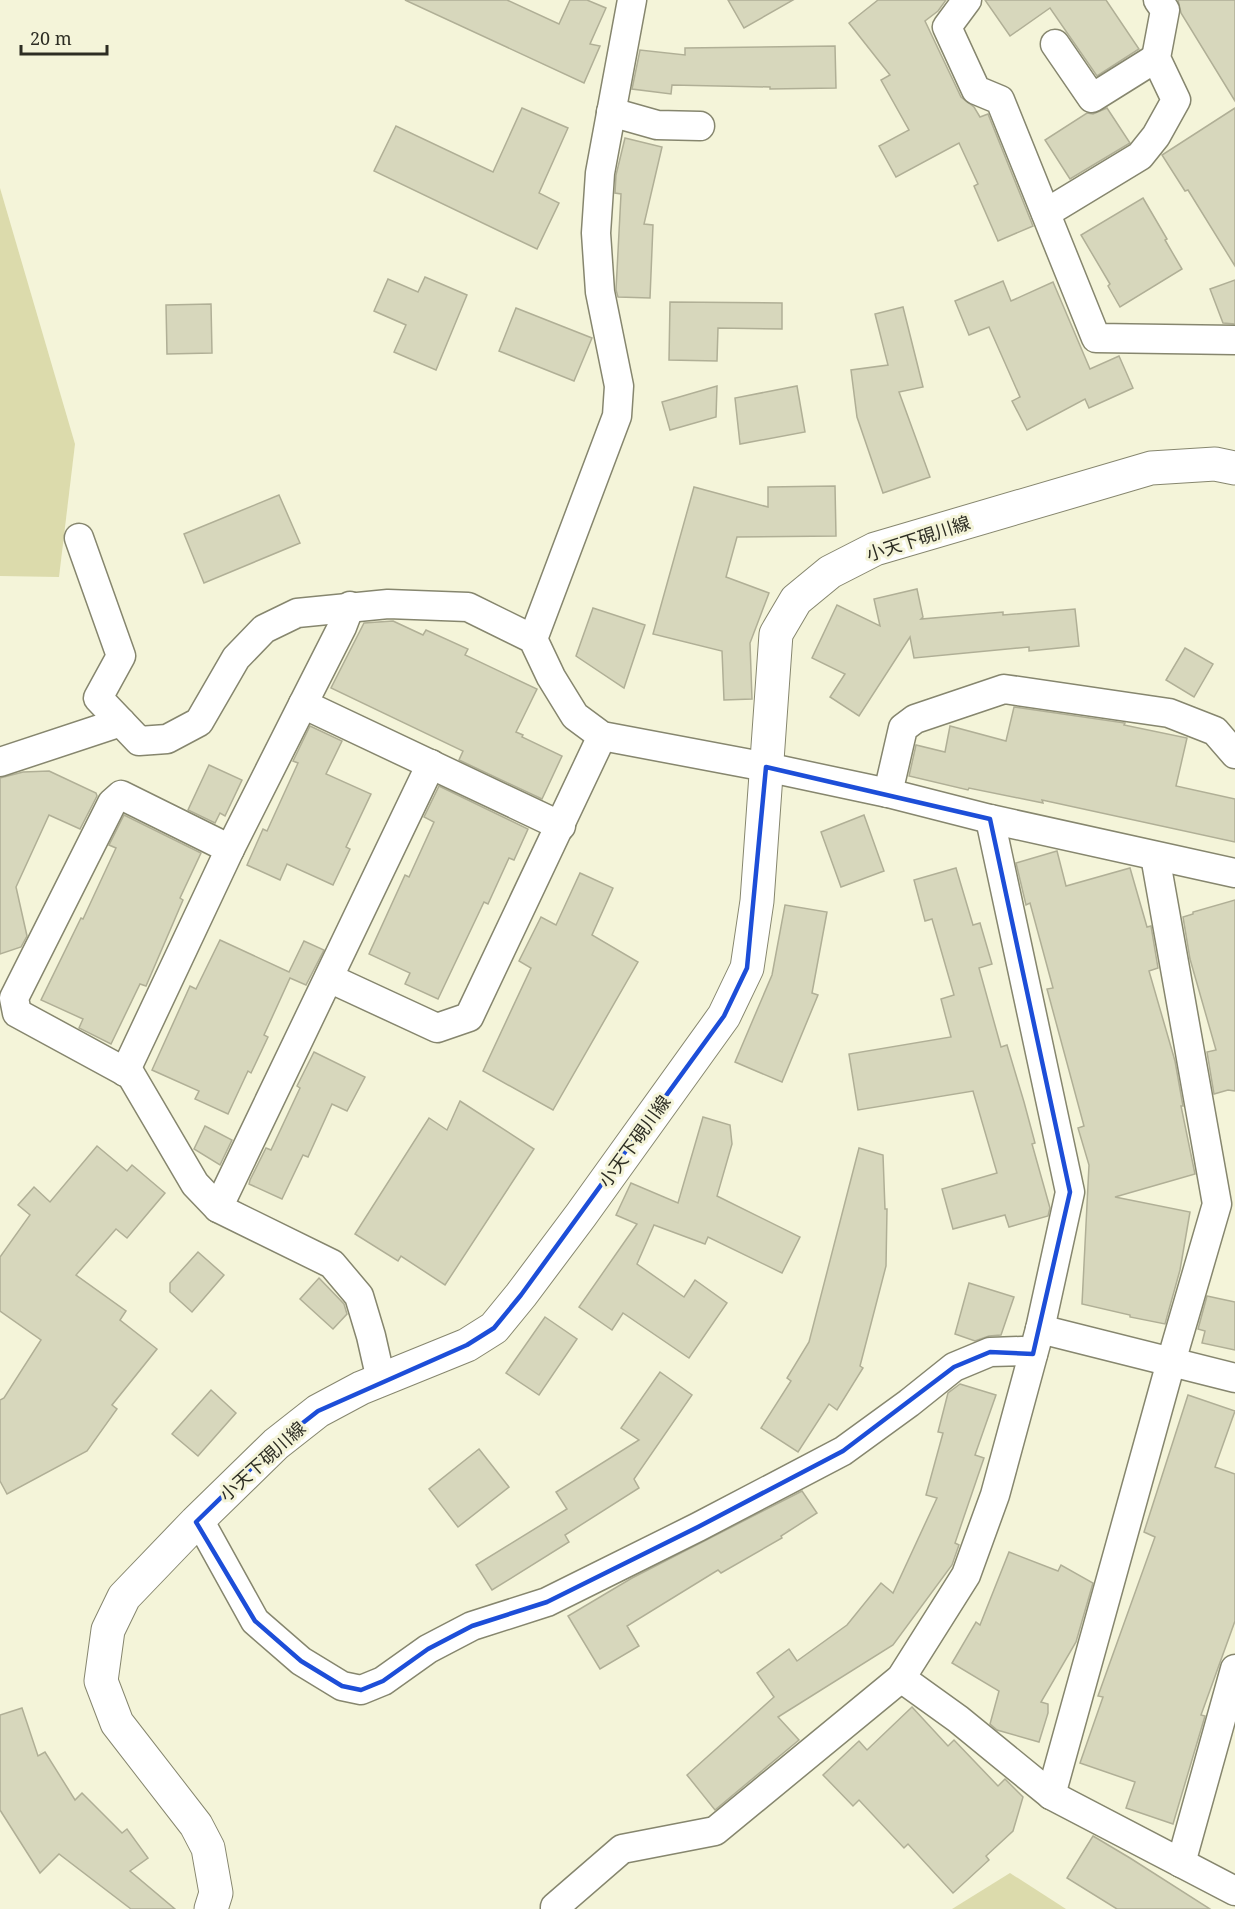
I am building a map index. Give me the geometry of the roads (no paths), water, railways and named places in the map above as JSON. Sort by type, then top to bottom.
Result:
[{"type":"main road","name":"小天下硯川線","points":[[211,1909],[216,1893],[208,1848],[196,1825],[117,1723],[101,1681],[108,1630],[124,1597],[276,1444],[318,1411],[381,1380],[467,1345],[494,1328],[521,1296],[724,1016],[747,968],[757,901],[776,634],[796,600],[830,572],[875,549],[1151,468],[1215,464],[1235,468]]},
{"type":"street","points":[[533,639],[617,416],[619,386],[600,292],[596,233],[600,172],[632,0]]},
{"type":"street","points":[[968,0],[946,27],[976,90],[1000,100],[1096,338],[1235,340]]},
{"type":"street","points":[[1046,213],[1140,156],[1156,136],[1176,100],[1156,58],[1165,10],[1158,0]]},
{"type":"street","points":[[1055,44],[1092,98],[1156,58]]},
{"type":"street","points":[[611,112],[657,125],[700,126]]},
{"type":"street","points":[[79,538],[121,656],[98,698],[139,741],[167,739],[199,722],[236,658],[264,629],[297,613],[388,604],[468,607],[533,639],[551,677],[575,716],[602,736],[888,793],[990,819],[1235,873]]},
{"type":"street","points":[[125,1072],[230,849],[342,627],[350,606]]},
{"type":"street","points":[[888,793],[903,728],[915,719],[1004,689],[1169,714],[1215,731],[1235,754]]},
{"type":"street","points":[[303,704],[561,826]]},
{"type":"street","points":[[0,762],[122,722]]},
{"type":"street","points":[[329,978],[437,1028],[469,1017],[602,736]]},
{"type":"street","points":[[218,1208],[430,764]]},
{"type":"street","points":[[230,849],[121,795],[112,803],[14,998],[18,1013],[131,1075],[195,1184],[218,1208],[332,1264],[359,1296],[381,1380]]},
{"type":"street","points":[[555,1909],[622,1849],[715,1831],[901,1678],[966,1575],[995,1495],[1037,1342],[1070,1192],[990,819]]},
{"type":"street","points":[[1052,1795],[1171,1362],[1217,1204],[1155,856]]},
{"type":"street","points":[[196,1522],[203,1527],[255,1621],[301,1661],[342,1686],[361,1690],[383,1681],[428,1649],[472,1626],[547,1602],[698,1527],[843,1451],[909,1403],[954,1366],[990,1352],[1022,1351],[1037,1342],[1171,1362],[1235,1378]]},
{"type":"street","points":[[1181,1863],[1235,1669]]},
{"type":"street","points":[[901,1678],[958,1719],[1052,1795],[1235,1891]]}]
